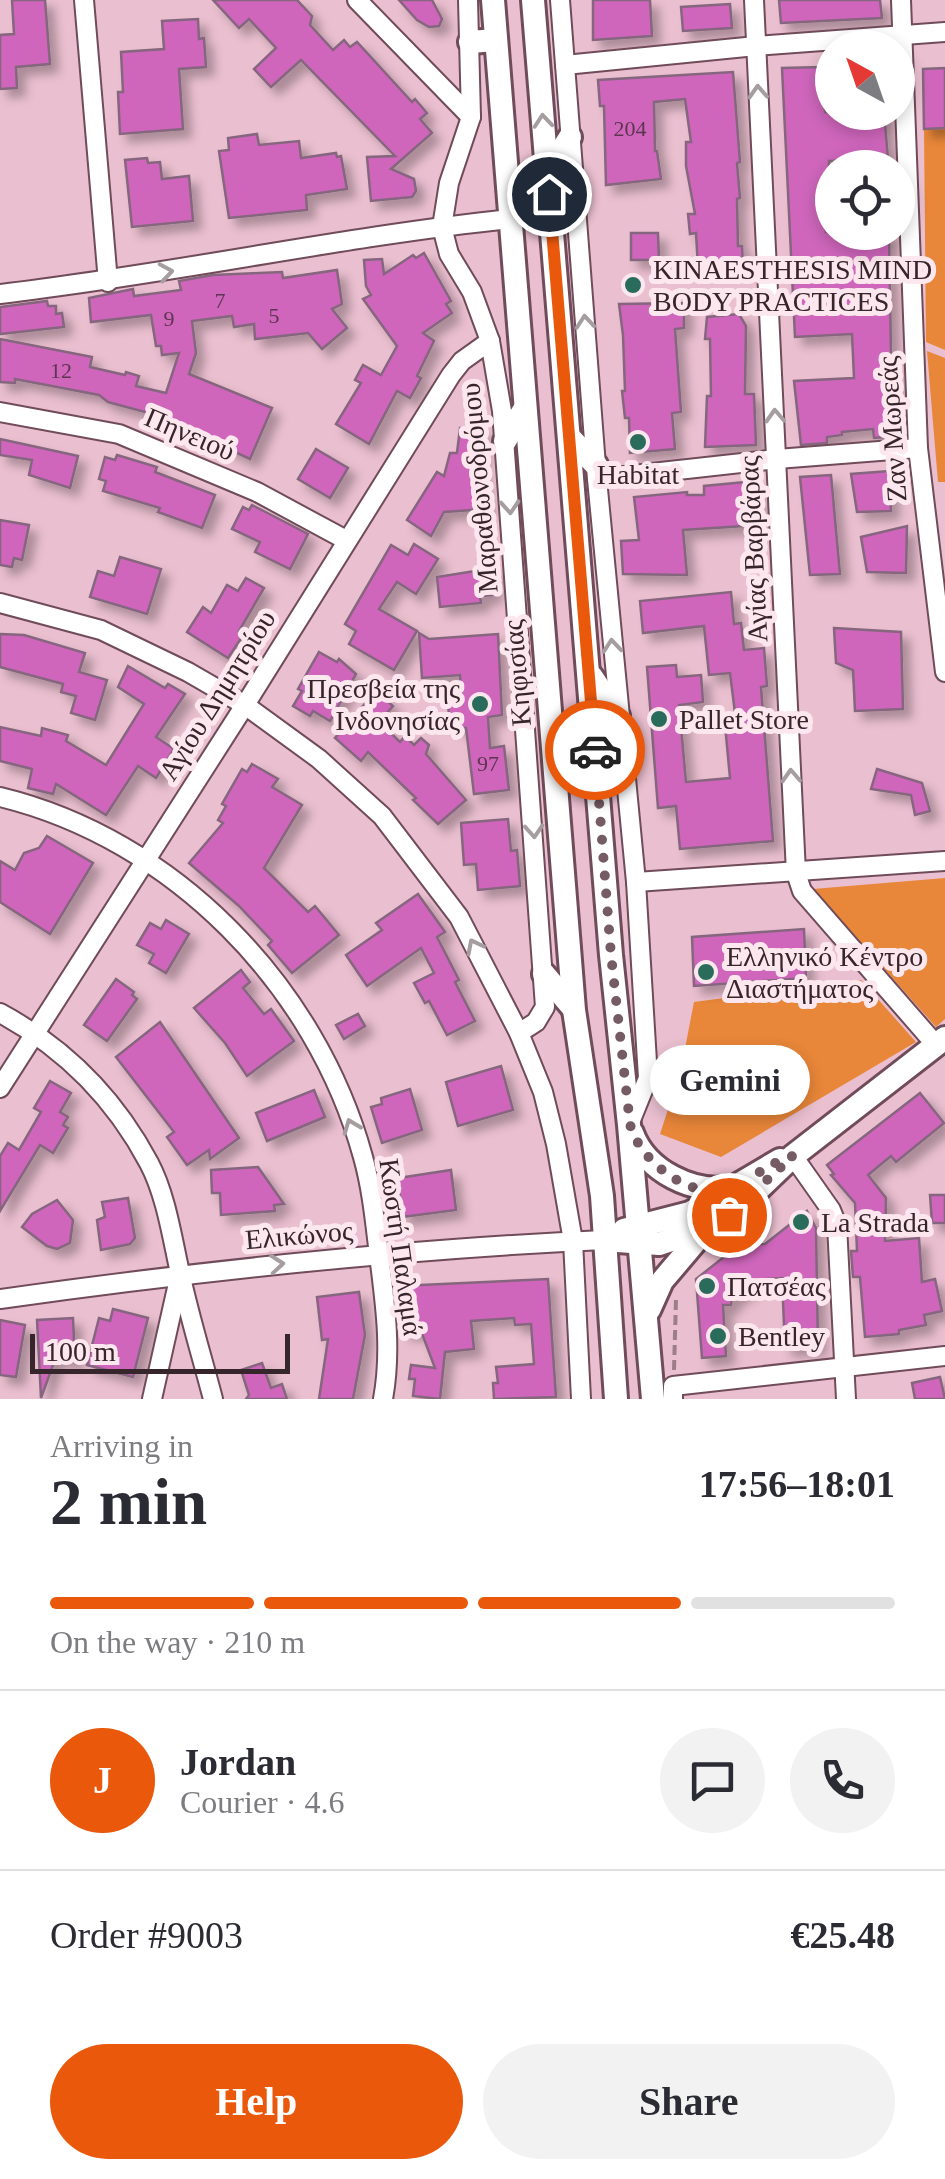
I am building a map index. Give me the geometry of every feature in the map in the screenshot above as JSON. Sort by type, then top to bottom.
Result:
[{"type":"main road","name":"Κηφισίας","points":[[493,0],[574,1010],[602,1196],[616,1399]]},
{"type":"main road","points":[[534,0],[611,955],[630,1124],[653,1399]]},
{"type":"main road","points":[[470,42],[496,40]]},
{"type":"main road","points":[[548,172],[570,137]]},
{"type":"main road","points":[[505,441],[525,408]]},
{"type":"main road","points":[[570,438],[597,472]]},
{"type":"main road","points":[[589,673],[618,716]]},
{"type":"main road","points":[[544,974],[574,1010]]},
{"type":"main road","points":[[647,1324],[654,1293],[683,1253],[793,1156],[940,1042]]},
{"type":"main road","points":[[630,1124],[634,1141],[644,1155],[673,1176],[704,1189],[736,1187]]},
{"type":"main road","points":[[604,1240],[639,1234],[690,1213],[770,1164],[793,1156]]},
{"type":"main road","points":[[639,1234],[677,1240],[712,1226]]},
{"type":"street","points":[[84,0],[108,282]]},
{"type":"street","points":[[357,0],[471,117]]},
{"type":"street","points":[[442,226],[449,183],[471,117],[468,0]]},
{"type":"street","points":[[560,0],[618,716],[636,882],[648,1078],[630,1124]]},
{"type":"street","name":"Αγίας Βαρβάρας","points":[[754,0],[796,873],[802,891],[940,1042]]},
{"type":"street","name":"Ζαν Μωρεάς","points":[[901,0],[902,30]]},
{"type":"street","points":[[915,33],[945,32]]},
{"type":"street","points":[[565,66],[815,41]]},
{"type":"street","name":"Ζαν Μωρεάς","points":[[906,130],[918,448],[945,672]]},
{"type":"street","points":[[0,294],[108,282],[442,226],[510,219]]},
{"type":"street","name":"Μαραθωνοδρόμου","points":[[442,226],[449,254],[472,292],[490,341],[499,380],[505,441],[544,974],[543,1015],[519,1033]]},
{"type":"street","name":"Αγίου Δημητρίου","points":[[0,1088],[246,705],[451,375],[462,361],[490,341]]},
{"type":"street","name":"Πηνειού","points":[[0,412],[118,434],[257,492],[346,540]]},
{"type":"street","points":[[597,472],[918,448]]},
{"type":"street","points":[[0,603],[101,630],[246,705],[319,759],[382,816],[460,917],[519,1033],[543,1092],[572,1241],[581,1399]]},
{"type":"street","name":"Κωστή Παλαμά","points":[[0,796],[58,814],[146,859],[221,919],[285,996],[316,1046],[362,1154],[388,1322],[388,1372],[383,1399]]},
{"type":"street","points":[[636,882],[945,861]]},
{"type":"street","points":[[0,1013],[66,1055],[98,1087],[150,1165],[171,1232],[212,1399]]},
{"type":"street","points":[[793,1156],[837,1226],[846,1399]]},
{"type":"street","name":"Ελικώνος","points":[[0,1299],[180,1274],[379,1255],[604,1240]]},
{"type":"street","points":[[152,1399],[180,1274]]},
{"type":"street","points":[[673,1393],[945,1356]]},
{"type":"path","points":[[673,1393],[677,1296]]},
{"type":"shaded area","points":[[945,128],[945,350],[926,342],[924,129]]},
{"type":"shaded area","points":[[927,351],[945,358],[945,482],[938,482]]},
{"type":"shaded area","points":[[945,878],[945,1019],[936,1027],[813,889]]},
{"type":"shaded area","points":[[861,980],[916,1042],[721,1157],[660,1134],[681,1069],[694,1002]]},
{"type":"building","points":[[12,0],[45,0],[50,64],[16,67],[17,88],[0,89],[0,35],[14,34]]},
{"type":"building","points":[[213,0],[297,0],[312,16],[310,25],[333,50],[344,40],[350,47],[357,42],[412,102],[415,99],[427,113],[420,119],[432,133],[391,169],[414,179],[416,191],[412,197],[371,201],[367,157],[395,156],[301,60],[271,87],[254,69],[276,48],[249,19],[239,28]]},
{"type":"building","points":[[399,0],[432,0],[442,19],[439,26],[429,27],[417,20]]},
{"type":"building","points":[[593,0],[650,0],[652,36],[593,40]]},
{"type":"building","points":[[779,0],[880,0],[882,18],[781,23]]},
{"type":"building","points":[[730,4],[732,28],[683,31],[681,7]]},
{"type":"building","points":[[198,19],[206,67],[179,69],[183,129],[120,134],[121,52],[164,49],[162,21]]},
{"type":"building","points":[[815,67],[815,130],[886,130],[887,150],[815,150],[815,250],[889,250],[891,356],[898,436],[874,438],[873,429],[842,432],[827,437],[827,443],[801,445],[794,381],[854,378],[852,334],[795,337],[782,68]]},
{"type":"building","points":[[945,68],[945,128],[924,129],[923,69]]},
{"type":"building","points":[[733,72],[740,162],[738,246],[742,246],[743,265],[698,268],[696,233],[690,234],[688,214],[695,214],[686,166],[686,142],[691,142],[685,99],[654,102],[655,151],[661,179],[606,185],[604,106],[600,106],[598,80]]},
{"type":"building","points":[[257,134],[259,145],[299,141],[301,158],[336,153],[341,156],[347,189],[306,195],[307,210],[229,218],[219,151],[229,150],[228,138]]},
{"type":"building","points":[[147,158],[148,163],[160,162],[162,179],[189,176],[193,221],[132,227],[125,160]]},
{"type":"building","points":[[631,233],[658,233],[659,260],[631,260]]},
{"type":"building","points":[[424,253],[451,301],[446,304],[452,313],[423,333],[434,341],[417,376],[421,378],[410,398],[397,391],[369,444],[336,424],[361,383],[355,380],[363,365],[381,375],[397,346],[363,299],[371,295],[366,286],[364,260],[382,259],[384,274],[413,255],[416,258]]},
{"type":"building","points":[[337,270],[342,304],[332,309],[347,328],[322,349],[308,333],[255,339],[254,324],[234,327],[232,316],[192,321],[196,353],[189,374],[272,408],[250,459],[225,445],[148,416],[149,413],[108,402],[99,395],[15,379],[15,383],[0,382],[0,339],[92,357],[90,367],[139,376],[136,386],[166,393],[179,353],[162,355],[161,346],[156,346],[151,315],[91,322],[89,298],[133,289],[134,296],[181,290],[179,281],[213,275],[282,272],[283,278]]},
{"type":"building","points":[[47,301],[48,306],[56,306],[56,314],[62,313],[64,327],[0,334],[0,307]]},
{"type":"building","points":[[684,303],[684,328],[675,329],[681,412],[672,413],[675,449],[630,453],[629,418],[625,418],[622,391],[619,304]]},
{"type":"building","points":[[739,314],[746,326],[745,394],[754,394],[756,445],[705,447],[707,396],[711,396],[710,339],[705,339],[707,317]]},
{"type":"building","points":[[460,428],[481,428],[480,471],[486,509],[444,512],[431,536],[407,520],[437,472],[444,476],[450,453],[457,453]]},
{"type":"building","points":[[0,439],[78,456],[70,488],[29,475],[32,460],[0,455]]},
{"type":"building","points":[[316,449],[348,468],[330,498],[298,479]]},
{"type":"building","points":[[117,455],[157,467],[155,472],[215,495],[202,528],[158,512],[160,508],[103,491],[106,481],[99,479],[105,457],[115,460]]},
{"type":"building","points":[[889,471],[891,511],[857,512],[851,474]]},
{"type":"building","points":[[831,475],[840,574],[810,575],[800,477]]},
{"type":"building","points":[[755,481],[759,525],[683,530],[687,575],[623,574],[621,541],[639,540],[634,497],[687,492],[704,495],[704,486]]},
{"type":"building","points":[[252,505],[308,534],[290,569],[255,552],[260,542],[232,529],[243,507],[249,510]]},
{"type":"building","points":[[0,520],[29,525],[22,560],[14,558],[12,567],[0,565]]},
{"type":"building","points":[[907,526],[906,573],[867,572],[861,537]]},
{"type":"building","points":[[414,544],[438,559],[416,594],[397,582],[379,609],[417,631],[394,670],[349,644],[356,631],[345,624],[391,545],[408,555]]},
{"type":"building","points":[[120,557],[161,569],[147,614],[90,597],[98,571],[114,576]]},
{"type":"building","points":[[494,568],[493,595],[480,596],[481,603],[440,607],[437,577]]},
{"type":"building","points":[[246,578],[264,588],[239,631],[244,634],[228,658],[187,632],[203,607],[211,613],[227,585],[238,591]]},
{"type":"building","points":[[731,592],[734,624],[741,623],[744,650],[764,648],[767,686],[761,687],[773,841],[680,849],[676,806],[658,808],[647,667],[676,665],[677,677],[701,675],[703,702],[679,705],[686,782],[730,778],[724,714],[735,713],[730,673],[709,675],[704,626],[643,633],[640,601]]},
{"type":"building","points":[[834,628],[901,632],[903,709],[855,711],[853,670],[836,663]]},
{"type":"building","points":[[419,633],[429,639],[498,634],[502,715],[488,717],[490,748],[504,746],[509,790],[474,794],[466,728],[459,728],[459,723],[450,724],[448,705],[462,704],[460,675],[422,678]]},
{"type":"building","points":[[0,634],[24,635],[85,653],[79,672],[107,680],[95,720],[71,713],[76,696],[61,692],[63,684],[0,667]]},
{"type":"building","points":[[319,652],[337,662],[339,659],[356,674],[330,721],[293,706]]},
{"type":"building","points":[[128,666],[165,688],[168,684],[185,694],[156,737],[174,749],[156,778],[138,766],[106,815],[56,784],[53,794],[28,788],[32,769],[0,761],[0,727],[41,736],[42,728],[68,735],[66,741],[106,765],[144,704],[118,687]]},
{"type":"building","points":[[376,691],[393,706],[379,722],[400,742],[405,736],[414,745],[421,738],[429,745],[426,754],[466,800],[438,824],[368,752],[361,761],[335,738]]},
{"type":"building","points":[[252,764],[278,779],[272,787],[302,805],[264,868],[308,912],[315,906],[339,935],[292,973],[268,945],[272,941],[189,863],[223,823],[218,820],[226,806],[222,804],[242,769],[247,772]]},
{"type":"building","points":[[877,769],[922,783],[930,811],[915,815],[911,795],[871,789]]},
{"type":"building","points":[[508,819],[511,851],[517,850],[520,886],[478,890],[476,864],[464,865],[461,823]]},
{"type":"building","points":[[47,836],[93,863],[50,934],[0,902],[0,861],[15,870],[24,853],[39,848]]},
{"type":"building","points":[[418,894],[445,932],[437,937],[475,1021],[447,1035],[429,1001],[425,1003],[414,983],[434,973],[421,948],[367,986],[346,955],[382,930],[376,923]]},
{"type":"building","points":[[166,920],[189,934],[166,973],[149,963],[154,954],[137,945],[150,923],[161,929]]},
{"type":"building","points":[[804,929],[806,978],[694,986],[692,937]]},
{"type":"building","points":[[241,970],[250,982],[243,988],[264,1014],[271,1009],[294,1041],[247,1076],[194,1008]]},
{"type":"building","points":[[116,979],[137,999],[107,1041],[84,1025]]},
{"type":"building","points":[[358,1014],[365,1026],[344,1039],[336,1025]]},
{"type":"building","points":[[160,1022],[239,1138],[210,1159],[209,1150],[187,1165],[167,1137],[174,1132],[116,1057]]},
{"type":"building","points":[[501,1066],[513,1110],[458,1126],[446,1082]]},
{"type":"building","points":[[50,1081],[71,1093],[60,1112],[68,1117],[63,1125],[68,1128],[53,1153],[40,1145],[0,1211],[0,1156],[8,1143],[19,1150],[41,1112],[34,1108]]},
{"type":"building","points":[[410,1089],[422,1130],[382,1143],[371,1107],[382,1104],[381,1098]]},
{"type":"building","points":[[314,1090],[325,1117],[267,1141],[256,1113]]},
{"type":"building","points":[[920,1093],[944,1123],[896,1162],[891,1156],[868,1175],[886,1198],[885,1241],[919,1238],[922,1282],[935,1279],[942,1311],[924,1315],[926,1325],[899,1330],[899,1334],[865,1337],[860,1277],[853,1277],[851,1251],[857,1251],[855,1203],[827,1165]]},
{"type":"building","points":[[258,1167],[284,1204],[274,1205],[275,1211],[221,1215],[220,1193],[212,1193],[211,1170]]},
{"type":"building","points":[[451,1170],[456,1210],[402,1217],[398,1178]]},
{"type":"building","points":[[930,1195],[945,1195],[945,1223],[932,1223]]},
{"type":"building","points":[[128,1198],[135,1238],[130,1244],[101,1250],[97,1220],[105,1217],[102,1202]]},
{"type":"building","points":[[57,1200],[73,1220],[70,1243],[57,1249],[22,1227],[32,1214]]},
{"type":"building","points":[[807,1211],[816,1228],[818,1347],[785,1348],[782,1278],[753,1280],[746,1291],[732,1296],[731,1305],[723,1305],[726,1356],[702,1358],[696,1279],[739,1245],[765,1244]]},
{"type":"building","points":[[548,1279],[556,1397],[494,1399],[496,1367],[534,1364],[531,1324],[515,1325],[514,1318],[471,1321],[474,1349],[445,1352],[440,1399],[413,1396],[415,1379],[409,1379],[411,1365],[435,1368],[421,1331],[403,1332],[400,1286]]},
{"type":"building","points":[[359,1292],[365,1335],[353,1399],[319,1399],[328,1339],[322,1340],[317,1297]]},
{"type":"building","points":[[113,1309],[148,1318],[133,1377],[87,1365],[99,1318],[110,1321]]},
{"type":"building","points":[[73,1318],[75,1362],[56,1357],[41,1398],[37,1320]]},
{"type":"building","points":[[0,1320],[25,1325],[16,1377],[0,1375]]},
{"type":"building","points":[[262,1363],[271,1388],[282,1384],[287,1399],[246,1399],[249,1395],[241,1370]]},
{"type":"building","points":[[940,1377],[945,1399],[915,1399],[912,1383]]},
{"type":"way so far","points":[[595,750],[611,955],[634,1141],[658,1166],[704,1189],[736,1187],[770,1164],[793,1156],[729,1215]]},
{"type":"place","name":"KINAESTHESIS MIND BODY PRACTICES","points":[[633,285]]},
{"type":"place","name":"Habitat","points":[[638,442]]},
{"type":"place","name":"Πρεσβεία της Ινδονησίας","points":[[480,704]]},
{"type":"place","name":"Pallet Store","points":[[659,719]]},
{"type":"place","name":"Ελληνικό Κέντρο Διαστήματος","points":[[706,972]]},
{"type":"place","name":"Gemini","points":[[729,1215]]},
{"type":"place","name":"La Strada","points":[[801,1222]]},
{"type":"place","name":"Πατσέας","points":[[707,1286]]},
{"type":"place","name":"Bentley","points":[[718,1336]]},
{"type":"route","points":[[549,194],[595,750]]}]
